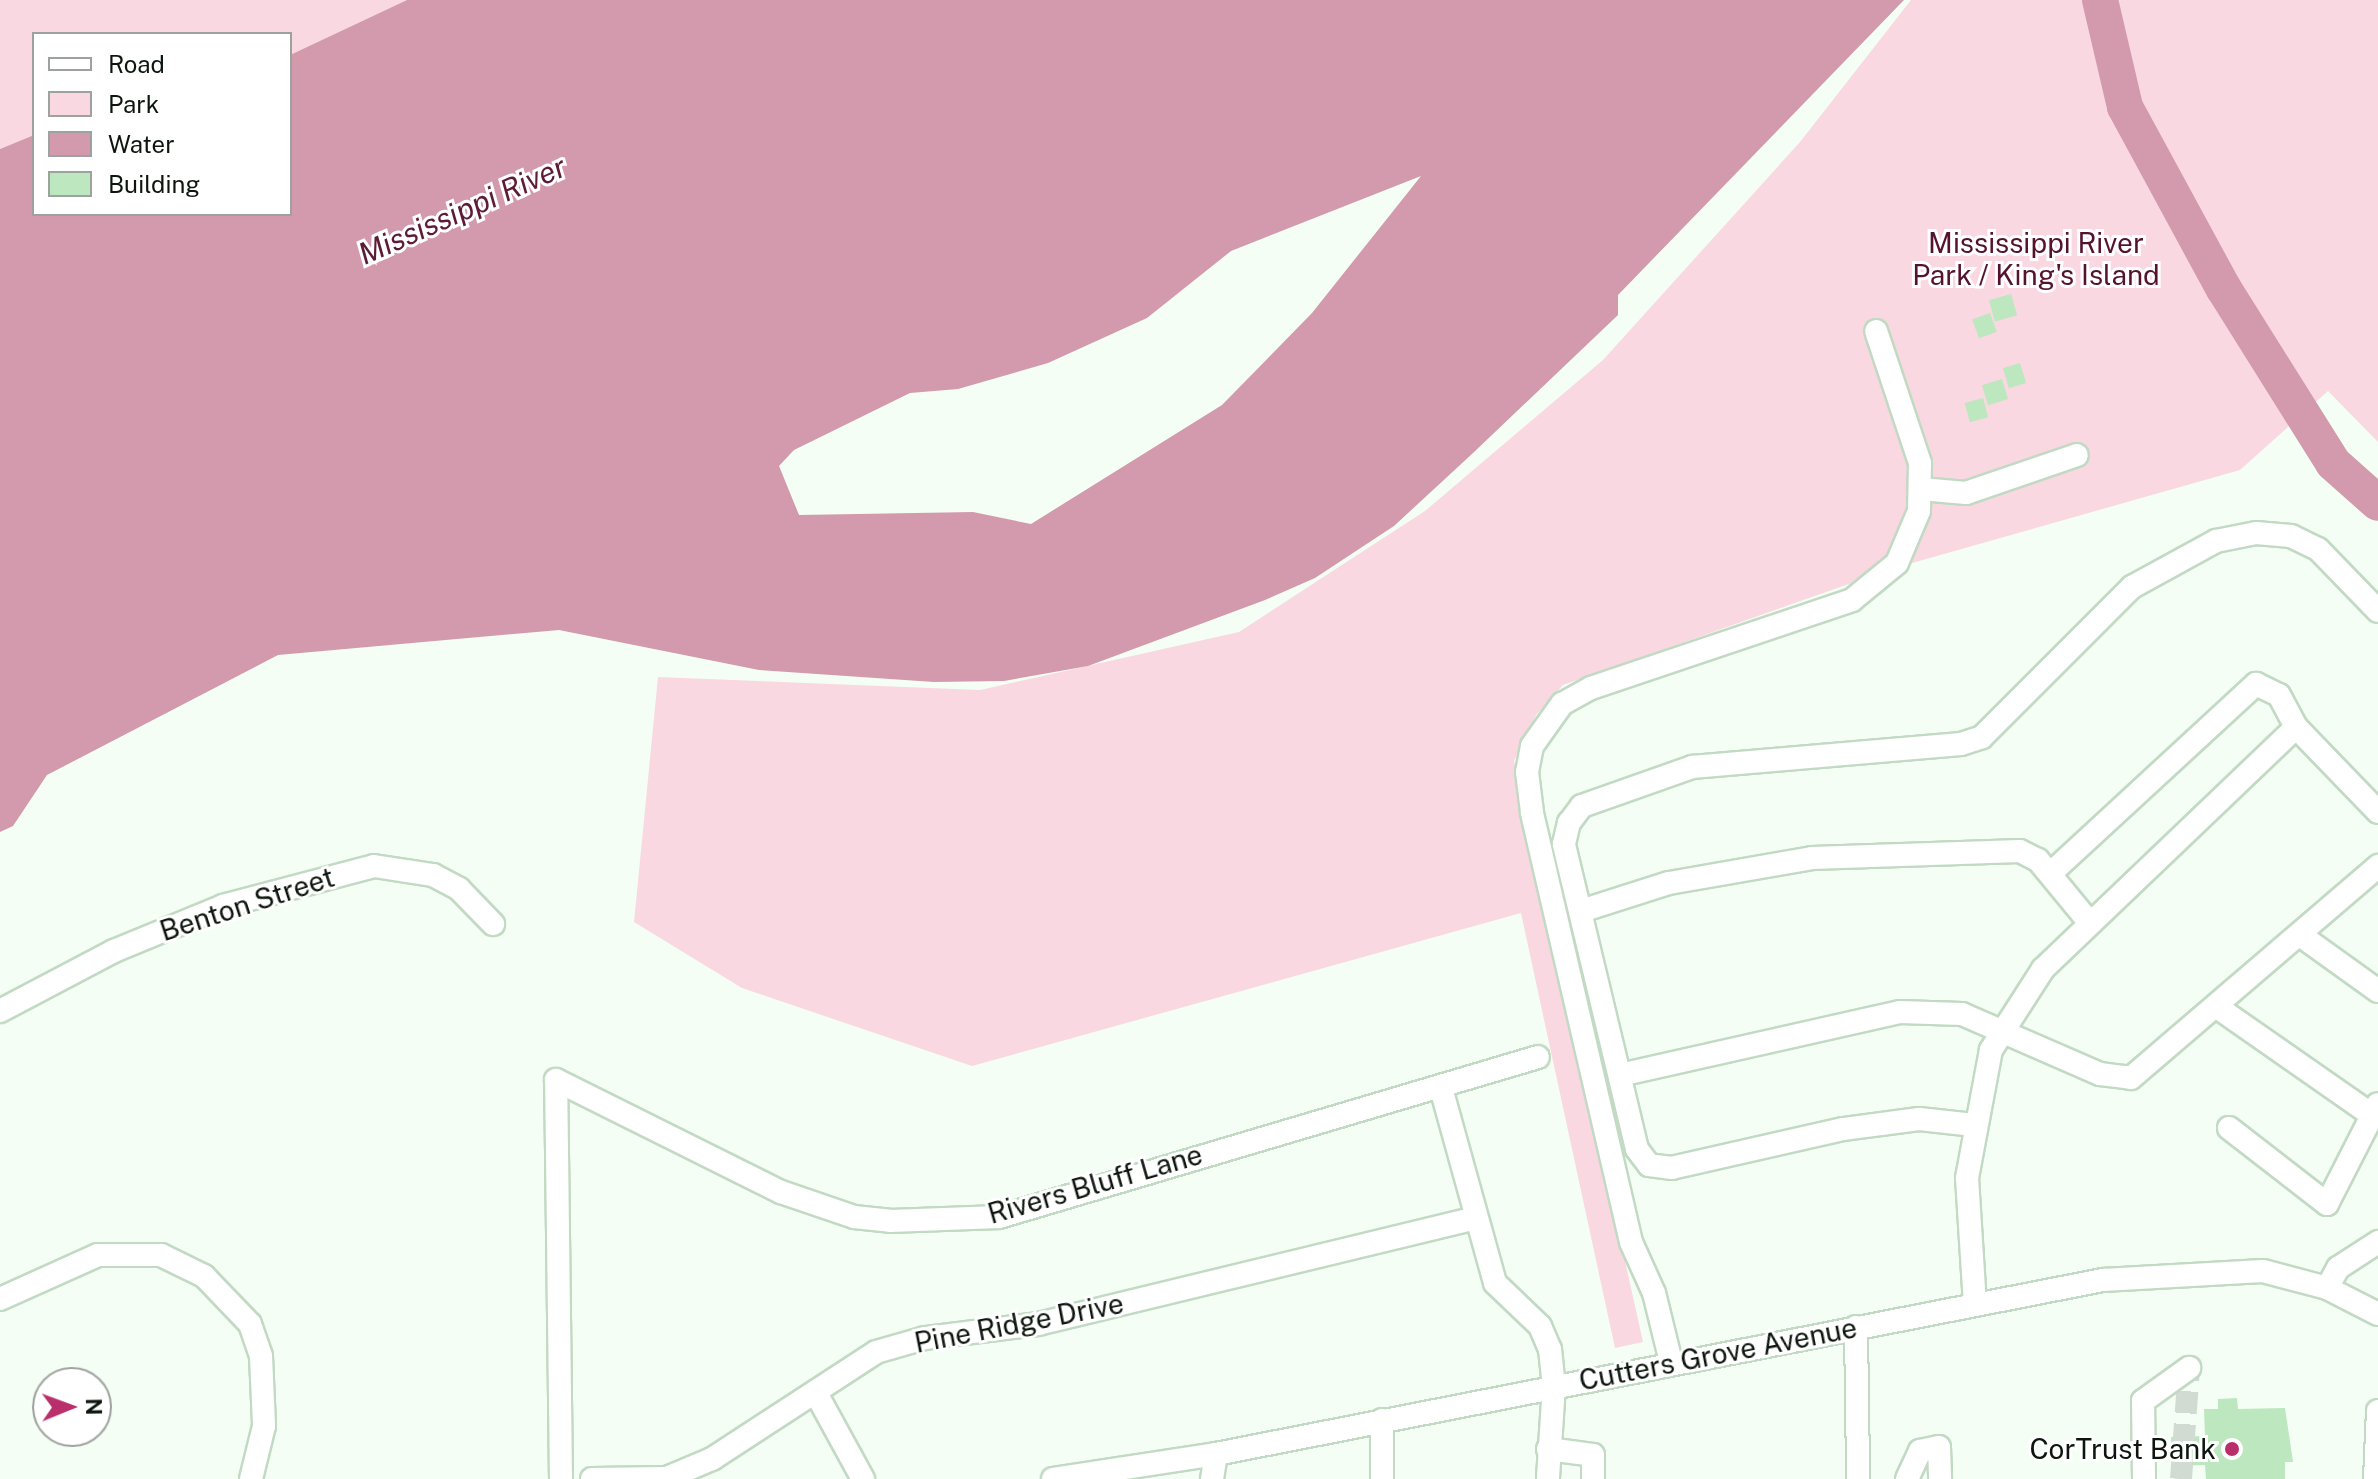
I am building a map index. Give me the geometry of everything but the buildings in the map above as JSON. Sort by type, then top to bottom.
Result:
[{"type":"street","points":[[1671,1362],[1654,1293],[1631,1242],[1532,812],[1527,772],[1532,746],[1562,704],[1591,688],[1852,600],[1897,563],[1913,533],[1921,489],[1920,463],[1876,331]]},
{"type":"street","points":[[1921,489],[1966,493],[2077,455]]},
{"type":"street","points":[[1974,1125],[1919,1119],[1843,1129],[1672,1168],[1649,1165],[1637,1149],[1564,844],[1569,823],[1582,806],[1692,767],[1737,758],[1961,744],[1982,737],[2132,587],[2216,541],[2256,533],[2291,536],[2318,549],[2378,611]]},
{"type":"street","points":[[2051,873],[2256,684],[2279,695],[2296,727],[2378,812]]},
{"type":"street","points":[[1975,1305],[1967,1208],[1974,1125],[1991,1050],[2043,969],[2296,727]]},
{"type":"street","points":[[1581,911],[1669,883],[1812,858],[2020,851],[2051,873],[2090,923]]},
{"type":"street","name":"Benton Street","points":[[0,1011],[114,951],[223,906],[374,866],[433,875],[459,889],[493,924]]},
{"type":"street","points":[[1620,1075],[1900,1012],[1962,1014],[2005,1027],[2100,1074],[2131,1078],[2378,866]]},
{"type":"street","points":[[2300,935],[2378,991]]},
{"type":"street","points":[[2217,1007],[2375,1110],[2327,1204],[2229,1128]]},
{"type":"street","points":[[1538,1057],[1441,1088],[1473,1219],[1495,1283],[1540,1326],[1554,1385],[1548,1479]]},
{"type":"street","name":"Rivers Bluff Lane","points":[[561,1479],[556,1080],[781,1192],[854,1217],[890,1221],[999,1217],[1441,1088]]},
{"type":"street","name":"Pine Ridge Drive","points":[[592,1479],[667,1478],[712,1459],[817,1395],[876,1352],[925,1338],[1038,1324],[1473,1219]]},
{"type":"street","points":[[2327,1288],[2338,1268],[2378,1242]]},
{"type":"street","points":[[0,1299],[98,1255],[161,1255],[204,1276],[250,1324],[261,1356],[264,1426],[251,1479]]},
{"type":"street","name":"Cutters Grove Avenue","points":[[1053,1479],[1216,1454],[1671,1362],[2165,1273],[2263,1271],[2327,1288],[2378,1314]]},
{"type":"street","points":[[1856,1327],[1858,1479]]},
{"type":"street","points":[[2144,1479],[2143,1401],[2189,1368]]},
{"type":"street","points":[[817,1395],[863,1479]]},
{"type":"street","points":[[2376,1464],[2378,1411]]},
{"type":"street","points":[[1382,1420],[1382,1479]]},
{"type":"street","points":[[1907,1479],[1920,1451],[1939,1447],[1940,1479]]},
{"type":"street","points":[[1548,1449],[1593,1455],[1593,1479]]},
{"type":"street","points":[[1212,1479],[1216,1454]]},
{"type":"green space","points":[[0,0],[407,0],[292,54],[292,32],[32,32],[32,136],[0,149]]},
{"type":"green space","name":"Mississippi River Park / King's Island","points":[[1911,0],[2378,0],[2378,442],[2328,391],[2240,470],[1891,569],[1563,685],[1536,715],[1514,761],[1643,1342],[1615,1348],[1521,913],[972,1066],[742,988],[634,922],[658,677],[980,690],[1239,632],[1425,511],[1603,360],[1800,142]]},
{"type":"water","name":"Mississippi River","points":[[407,0],[1904,0],[1618,295],[1618,315],[1473,453],[1394,526],[1315,578],[1265,600],[1088,666],[1004,681],[934,682],[759,670],[559,630],[278,655],[47,775],[13,826],[0,832],[0,149],[32,136],[32,216],[292,216],[292,54]],"holes":[[[1421,176],[1312,313],[1222,405],[1031,524],[973,512],[799,515],[779,466],[794,450],[910,393],[958,389],[1048,363],[1147,318],[1231,251]]]},
{"type":"waterway","points":[[2100,0],[2125,107],[2224,289],[2333,463],[2378,503]]},
{"type":"tunnel","points":[[2181,1479],[2189,1368]]},
{"type":"place","name":"CorTrust Bank","points":[[2232,1449]]}]
